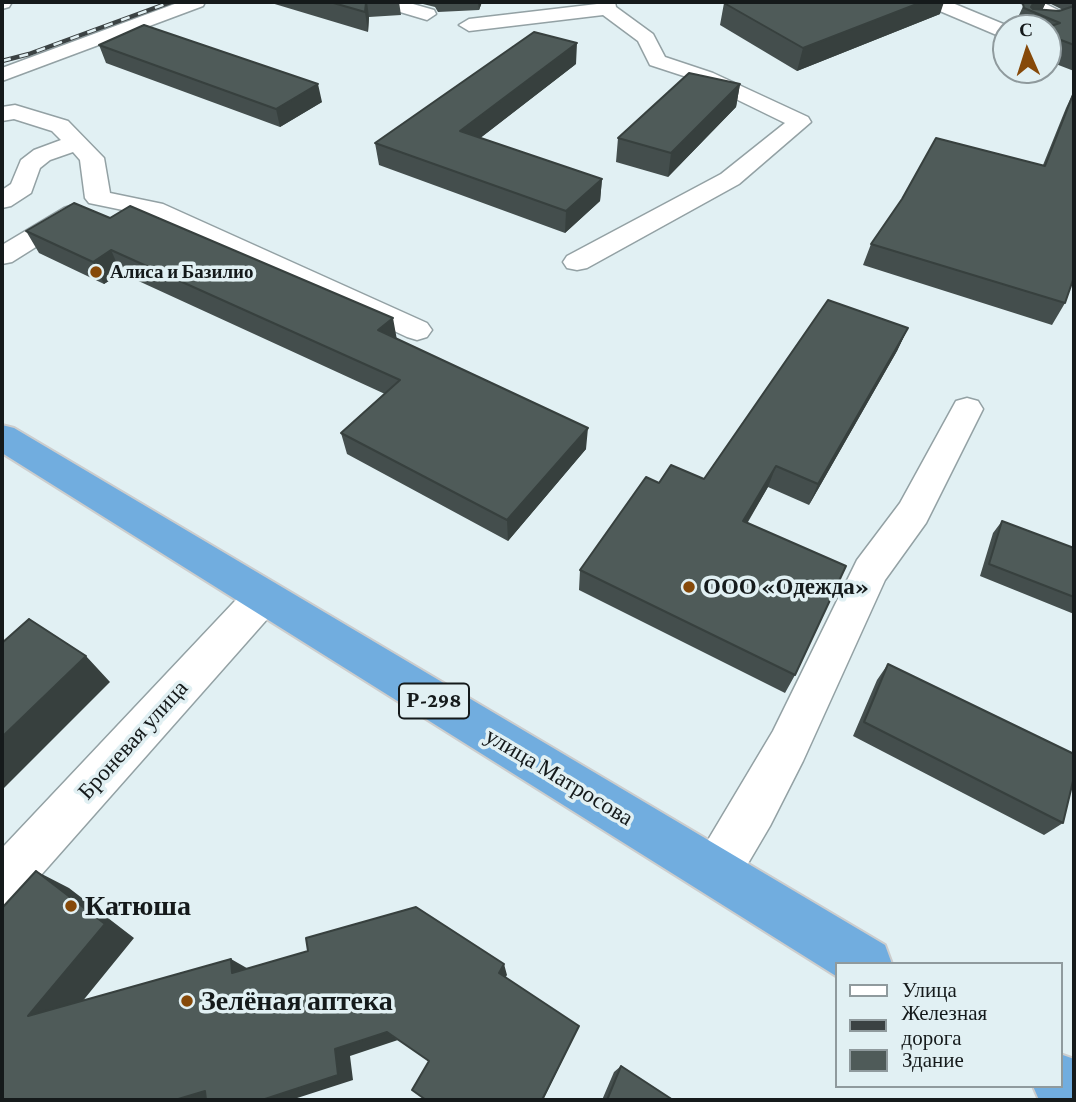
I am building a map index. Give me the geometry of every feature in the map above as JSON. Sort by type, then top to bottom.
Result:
[{"type":"highway","name":"улица Матросова","points":[[2,437],[863,962]]},
{"type":"street","points":[[2,75],[197,2]]},
{"type":"street","points":[[387,2],[427,14]]},
{"type":"street","points":[[935,2],[992,28]]},
{"type":"street","points":[[1029,2],[1051,14]]},
{"type":"street","points":[[470,25],[607,6],[646,38],[657,61],[706,77],[800,121],[730,179],[577,262]]},
{"type":"street","points":[[2,114],[15,112],[60,126],[92,158],[98,198]]},
{"type":"street","points":[[2,201],[22,188],[29,164],[42,155],[76,143]]},
{"type":"street","points":[[2,256],[98,198],[154,209],[417,330]]},
{"type":"street","points":[[716,872],[754,810],[788,746],[870,571],[912,513],[967,409]]},
{"type":"street","name":"Броневая улица","points":[[2,883],[263,597]]},
{"type":"building","points":[[330,2],[366,2],[365,12]]},
{"type":"building","points":[[922,2],[803,48],[724,3]]},
{"type":"building","points":[[1034,2],[1031,7],[1033,9],[1059,11],[1074,6],[1074,45],[1062,40],[1062,14],[1038,14],[1024,8],[1023,4]]},
{"type":"building","points":[[144,25],[318,84],[276,109],[99,45]]},
{"type":"building","points":[[534,32],[577,43],[460,131],[602,179],[566,211],[375,143]]},
{"type":"building","points":[[689,73],[740,84],[671,153],[618,138]]},
{"type":"building","points":[[1074,92],[1074,277],[1065,303],[871,244],[902,199],[936,138],[1045,166]]},
{"type":"building","points":[[74,203],[110,218],[130,206],[393,318],[378,330],[588,428],[507,520],[341,433],[400,380],[111,250],[93,262],[26,231]]},
{"type":"building","points":[[828,300],[908,328],[818,484],[776,466],[743,521],[846,566],[795,675],[580,570],[646,477],[659,483],[671,465],[704,479]]},
{"type":"building","points":[[1002,521],[1074,548],[1074,597],[989,564]]},
{"type":"building","points":[[29,619],[86,656],[2,737],[2,643]]},
{"type":"building","points":[[888,664],[1074,754],[1074,777],[1063,823],[864,722]]},
{"type":"building","points":[[36,871],[105,924],[28,1016],[231,959],[232,973],[308,951],[306,938],[416,907],[504,964],[499,973],[579,1026],[542,1100],[426,1100],[412,1090],[429,1061],[387,1032],[335,1049],[338,1075],[262,1100],[206,1100],[205,1091],[175,1100],[2,1100],[2,908]]},
{"type":"building","points":[[621,1066],[673,1100],[607,1100]]},
{"type":"railway","points":[[2,61],[29,54],[171,2]]},
{"type":"place","name":"Алиса и Базилио","points":[[96,272]]},
{"type":"place","name":"ООО «Одежда»","points":[[689,587]]},
{"type":"place","name":"Катюша","points":[[71,906]]},
{"type":"place","name":"Зелёная аптека","points":[[187,1001]]}]
